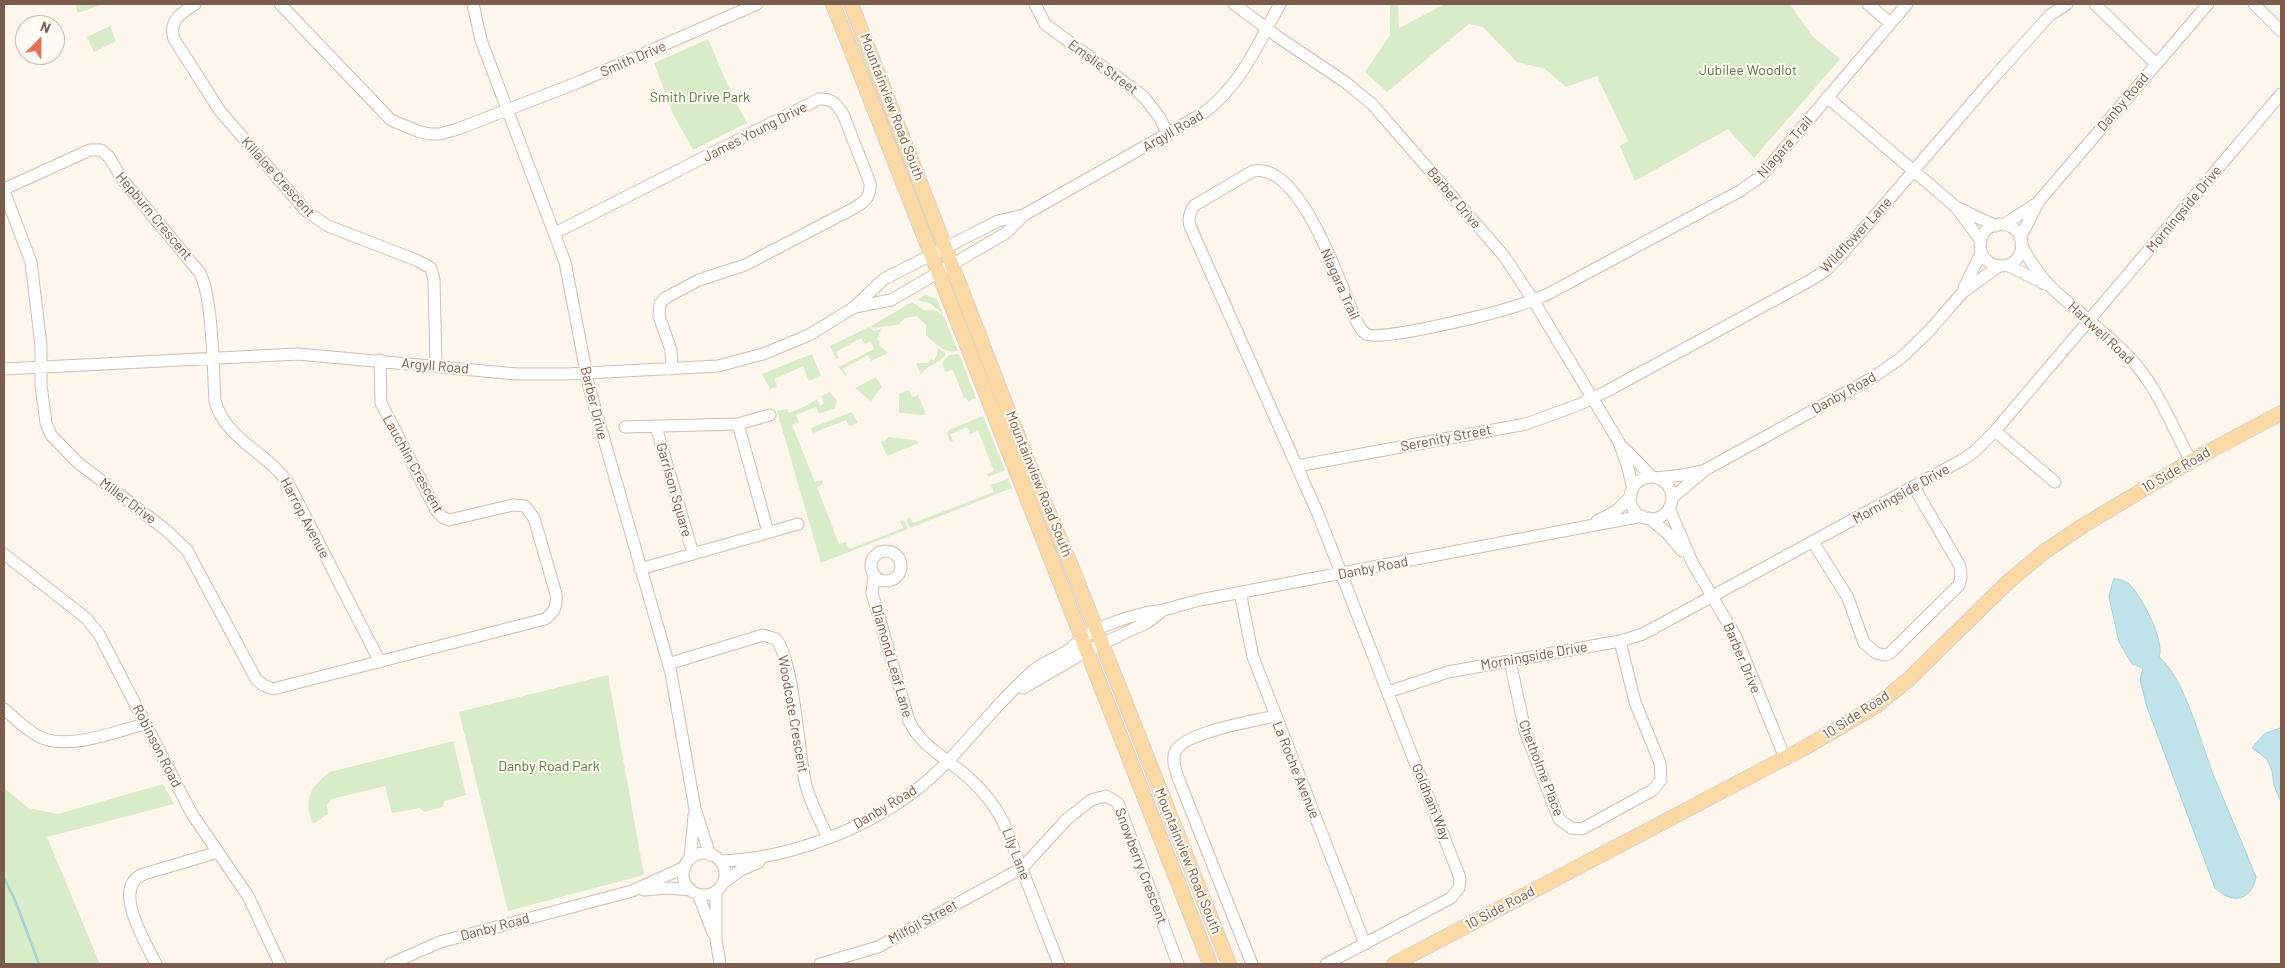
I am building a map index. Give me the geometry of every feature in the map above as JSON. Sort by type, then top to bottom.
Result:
[{"type":"main road","name":"Mountainview Road South","points":[[833,4],[1210,964]]},
{"type":"main road","name":"Mountainview Road South","points":[[851,4],[1030,465],[1100,636],[1229,964]]},
{"type":"main road","name":"10 Side Road","points":[[1394,964],[1785,758],[1876,706],[1909,679],[2008,582],[2044,552],[2084,525],[2190,461],[2281,413]]},
{"type":"street","name":"Killaloe Crescent","points":[[196,4],[182,12],[173,24],[171,29],[174,39],[220,112],[298,204],[320,222],[416,260],[430,268],[433,273],[435,286],[436,366]]},
{"type":"street","points":[[280,4],[385,116],[396,123],[420,132],[440,134],[458,130],[507,110]]},
{"type":"street","name":"Barber Drive","points":[[472,4],[481,40],[555,233],[567,270],[586,372],[604,446],[668,664],[677,702],[695,809],[710,855]]},
{"type":"street","name":"Smith Drive","points":[[507,110],[580,82],[757,4]]},
{"type":"street","name":"Emslie Street","points":[[1035,4],[1045,24],[1144,97],[1160,118],[1168,135]]},
{"type":"street","name":"Barber Drive","points":[[1234,4],[1345,82],[1380,112],[1504,256],[1533,300],[1619,442],[1628,468],[1632,492]]},
{"type":"street","name":"Argyll Road","points":[[853,308],[891,300],[1006,233],[1024,215],[1202,114],[1230,90],[1241,75],[1280,4]]},
{"type":"street","points":[[1868,4],[1890,23]]},
{"type":"street","name":"Niagara Trail","points":[[1341,574],[1296,466],[1190,226],[1189,216],[1195,205],[1253,171],[1261,169],[1281,179],[1305,206],[1355,318],[1360,328],[1366,334],[1382,336],[1518,306],[1548,294],[1731,195],[1760,177],[1906,4]]},
{"type":"street","name":"Wildflower Lane","points":[[1592,398],[1819,275],[1842,254],[2050,15],[2067,4]]},
{"type":"street","points":[[2095,4],[2156,64]]},
{"type":"street","name":"Danby Road","points":[[2021,242],[2039,201],[2208,4]]},
{"type":"street","points":[[2254,4],[2281,31]]},
{"type":"street","name":"Morningside Drive","points":[[1388,692],[1448,672],[1620,641],[1643,634],[1970,455],[1995,431],[2281,94]]},
{"type":"street","points":[[1828,97],[1956,207],[1988,262],[2003,266],[2016,259],[2021,242],[2013,229],[1956,207]]},
{"type":"street","name":"James Young Drive","points":[[555,233],[818,99],[830,99],[837,105],[843,114],[870,183],[870,194],[864,202],[856,207],[781,247],[744,265],[699,280],[666,298],[660,304],[659,316],[671,350],[672,369]]},
{"type":"street","name":"Hepburn Crescent","points":[[4,190],[90,150],[95,149],[105,153],[122,179],[204,280],[213,359]]},
{"type":"street","name":"Miller Drive","points":[[4,190],[31,262],[41,345],[41,385],[46,423],[51,435],[77,462],[166,530],[187,550],[256,679],[263,685],[273,689],[380,662]]},
{"type":"street","name":"Danby Road","points":[[1999,225],[2039,201]]},
{"type":"street","name":"Argyll Road","points":[[4,369],[298,354],[517,374],[718,366],[763,354],[809,336],[853,308],[884,279],[998,221],[1024,215]]},
{"type":"street","points":[[1981,247],[1986,231],[1999,225]]},
{"type":"street","name":"Hartwell Road","points":[[2021,242],[2034,267],[2051,288],[2121,348],[2140,370],[2153,390],[2190,461]]},
{"type":"street","name":"Danby Road","points":[[1671,503],[1705,470],[1872,378],[1901,358],[1929,331],[1962,292],[1981,247]]},
{"type":"street","name":"Danby Road","points":[[1962,292],[2003,266]]},
{"type":"street","name":"Hartwell Road","points":[[2003,266],[2051,288]]},
{"type":"street","name":"Harrop Avenue","points":[[213,359],[215,401],[221,418],[230,430],[274,466],[288,483],[380,662]]},
{"type":"street","name":"Lauchlin Crescent","points":[[380,360],[381,403],[436,510],[442,517],[449,520],[513,504],[530,509],[556,594],[557,604],[552,614],[545,619],[380,662]]},
{"type":"street","name":"Serenity Street","points":[[1296,466],[1526,424],[1592,398]]},
{"type":"street","name":"Garrison Square","points":[[625,427],[738,424],[770,415]]},
{"type":"street","points":[[738,424],[768,532]]},
{"type":"street","name":"Garrison Square","points":[[656,427],[692,554]]},
{"type":"street","points":[[1995,431],[2055,482]]},
{"type":"street","name":"Barber Drive","points":[[1619,442],[1654,477]]},
{"type":"street","name":"Danby Road","points":[[1654,477],[1683,475],[1705,470]]},
{"type":"street","points":[[1654,477],[1670,488],[1671,503],[1661,516],[1645,517],[1633,508],[1632,492],[1640,480],[1654,477]]},
{"type":"street","points":[[1813,542],[1848,598],[1864,643],[1876,653],[1884,655],[1894,650],[1958,585],[1962,577],[1960,566],[1914,487]]},
{"type":"street","name":"Danby Road","points":[[1584,527],[1616,511],[1632,492]]},
{"type":"street","name":"Barber Drive","points":[[1671,503],[1692,562]]},
{"type":"street","name":"Barber Drive","points":[[1645,517],[1667,533],[1692,562],[1736,637],[1785,758]]},
{"type":"street","name":"Danby Road","points":[[719,887],[741,870],[774,855],[828,838],[901,800],[925,783],[948,761],[996,705],[1100,636],[1148,622],[1163,611],[1178,605],[1645,517]]},
{"type":"street","name":"Garrison Square","points":[[640,569],[798,524]]},
{"type":"street","name":"Robinson Road","points":[[4,554],[90,622],[99,634],[192,814],[248,896],[280,964]]},
{"type":"street","name":"Goldham Way","points":[[1326,964],[1451,898],[1461,884],[1459,873],[1341,574]]},
{"type":"street","name":"Diamond Leaf Lane","points":[[874,576],[872,593],[909,721],[914,732],[948,761]]},
{"type":"street","name":"La Roche Avenue","points":[[1240,592],[1253,657],[1365,944]]},
{"type":"street","name":"Woodcote Crescent","points":[[668,664],[763,635],[776,639],[782,649],[792,694],[805,782],[828,838]]},
{"type":"street","name":"Chetholme Place","points":[[1510,661],[1523,724],[1560,819],[1571,828],[1582,829],[1653,790],[1662,780],[1660,763],[1635,702],[1620,641]]},
{"type":"street","points":[[4,709],[39,737],[60,742],[82,740],[145,724]]},
{"type":"street","points":[[1252,964],[1177,775],[1174,758],[1180,747],[1204,733],[1275,716]]},
{"type":"street","name":"Lily Lane","points":[[948,761],[977,785],[995,806],[1005,826],[1059,964]]},
{"type":"street","name":"Snowberry Crescent","points":[[1022,868],[1080,808],[1098,796],[1112,798],[1118,803],[1178,964]]},
{"type":"street","name":"Barber Drive","points":[[688,863],[695,809]]},
{"type":"street","points":[[156,964],[134,916],[128,896],[132,882],[136,876],[218,852]]},
{"type":"street","points":[[716,939],[694,892],[684,881],[688,863],[702,854],[710,855],[720,862],[725,874],[719,887],[716,939],[720,964]]},
{"type":"street","name":"Danby Road","points":[[720,862],[774,855]]},
{"type":"street","name":"Danby Road","points":[[632,891],[688,863]]},
{"type":"street","name":"Milfoil Street","points":[[820,964],[878,947],[1022,868]]},
{"type":"street","points":[[694,892],[705,895],[719,887]]},
{"type":"street","name":"Danby Road","points":[[390,964],[440,942],[632,891],[668,888],[694,892]]},
{"type":"green space","points":[[75,4],[104,4],[78,13]]},
{"type":"green space","name":"Jubilee Woodlot","points":[[1390,4],[1398,4],[1399,28],[1445,4],[1790,4],[1813,37],[1840,59],[1754,158],[1728,129],[1635,181],[1620,146],[1628,141],[1597,76],[1566,87],[1545,69],[1517,62],[1483,27],[1469,24],[1387,92],[1365,72],[1390,35]]},
{"type":"green space","points":[[110,26],[116,41],[94,52],[87,37]]},
{"type":"green space","name":"Smith Drive Park","points":[[708,39],[732,95],[747,123],[693,150],[672,112],[654,63]]},
{"type":"green space","points":[[925,295],[937,299],[943,314],[930,303],[917,300]]},
{"type":"green space","points":[[912,302],[924,310],[937,311],[944,317],[958,351],[954,352],[941,348],[926,335],[926,325],[917,316],[905,318],[898,325],[872,328],[871,326]]},
{"type":"green space","points":[[869,327],[874,331],[881,329],[877,339],[879,345],[888,353],[871,361],[868,355],[843,369],[847,375],[845,376],[839,367],[874,349],[871,341],[865,344],[861,338],[836,352],[839,358],[836,359],[830,346]]},
{"type":"green space","points":[[935,347],[945,352],[945,355],[921,375],[916,363],[928,363],[931,359],[934,360],[938,349]]},
{"type":"green space","points":[[812,354],[821,376],[809,381],[803,366],[775,379],[777,387],[770,389],[762,374]]},
{"type":"green space","points":[[959,354],[976,398],[968,401],[966,397],[964,398],[953,370],[945,372],[942,363],[949,355]]},
{"type":"green space","points":[[876,377],[882,387],[871,401],[855,388]]},
{"type":"green space","points":[[909,390],[912,397],[918,395],[926,415],[899,413],[899,394]]},
{"type":"green space","points":[[830,392],[837,401],[835,408],[819,414],[816,407],[796,415],[799,422],[792,425],[815,482],[822,480],[823,484],[817,487],[839,544],[846,542],[849,549],[903,528],[900,521],[904,520],[908,529],[821,563],[777,411],[787,409],[789,413],[817,399],[820,406],[824,404],[821,396]]},
{"type":"green space","points":[[852,412],[858,423],[849,426],[846,420],[813,433],[811,428]]},
{"type":"green space","points":[[983,416],[1005,470],[988,477],[987,474],[994,471],[978,431],[970,434],[967,427],[950,434],[953,441],[950,442],[947,434],[949,430]]},
{"type":"green space","points":[[888,437],[915,440],[919,443],[887,456],[881,442]]},
{"type":"green space","points":[[1008,479],[1012,488],[910,528],[906,519],[910,517],[913,523],[994,492],[991,485]]},
{"type":"green space","name":"Danby Road Park","points":[[608,675],[644,875],[508,911],[459,712]]},
{"type":"green space","points":[[453,741],[466,795],[445,801],[442,807],[424,812],[420,808],[392,813],[385,786],[332,799],[327,805],[328,814],[313,824],[309,807],[310,794],[313,788],[330,772]]},
{"type":"green space","points":[[163,784],[174,804],[47,837],[100,964],[4,964],[4,788],[28,808],[58,814]]},
{"type":"water","points":[[2114,579],[2122,580],[2129,584],[2146,608],[2159,641],[2159,657],[2168,666],[2176,679],[2191,711],[2213,774],[2256,877],[2250,892],[2245,896],[2240,898],[2228,897],[2215,888],[2147,707],[2140,680],[2143,668],[2132,664],[2119,642],[2109,597]]},
{"type":"water","points":[[2281,728],[2281,802],[2267,759],[2252,748],[2264,734]]},
{"type":"waterway","points":[[4,878],[15,900],[39,964]]}]
